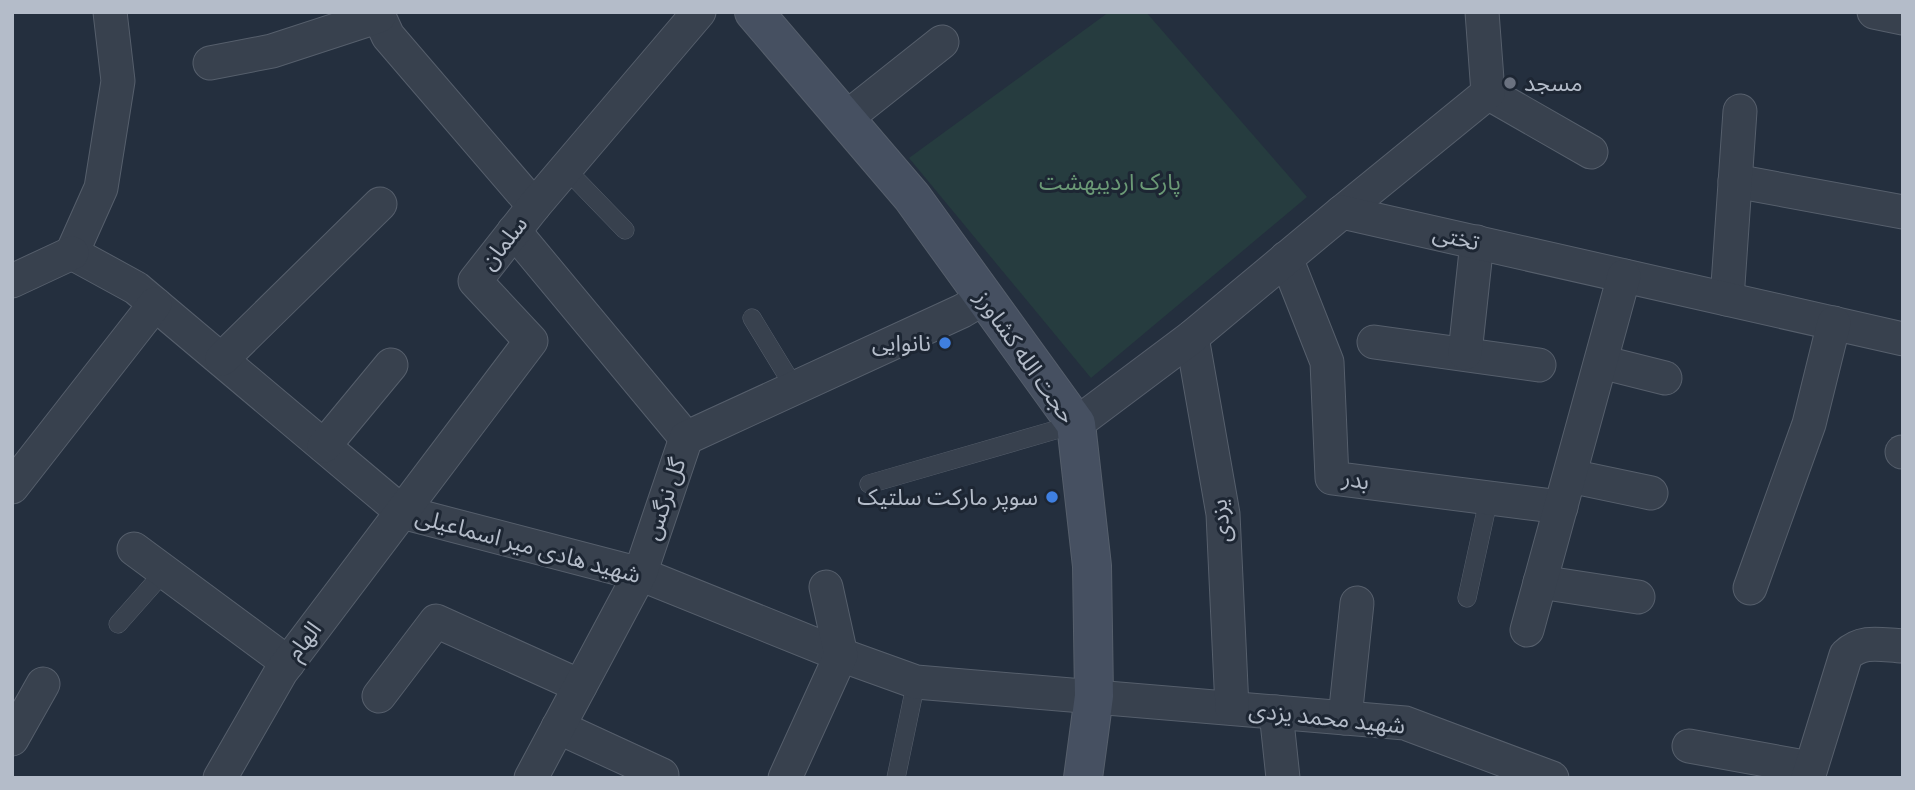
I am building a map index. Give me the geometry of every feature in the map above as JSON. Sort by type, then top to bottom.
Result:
[{"type":"street","points":[[12,281],[72,253],[102,188],[118,81],[110,12]]},
{"type":"street","name":"سلمان","points":[[402,512],[531,341],[475,281],[565,168],[699,12]]},
{"type":"street","name":"حجت الله کشاورز","points":[[754,12],[912,197],[1076,425],[1092,566],[1094,696],[1083,778]]},
{"type":"street","points":[[1482,12],[1488,93]]},
{"type":"street","points":[[1874,12],[1903,18]]},
{"type":"street","points":[[210,63],[272,51],[378,14],[388,36],[687,438]]},
{"type":"street","points":[[845,119],[942,42]]},
{"type":"street","points":[[1488,93],[1591,152]]},
{"type":"street","points":[[1076,425],[1192,337],[1488,93]]},
{"type":"street","points":[[1727,299],[1740,111]]},
{"type":"street","points":[[1735,181],[1903,212]]},
{"type":"street","points":[[222,359],[380,204]]},
{"type":"street","name":"تختی","points":[[1342,212],[1903,339]]},
{"type":"street","points":[[1465,353],[1477,242]]},
{"type":"street","name":"شهید هادی میر اسماعیلی","points":[[72,253],[136,288],[402,512],[640,574],[841,655],[916,682],[1094,696]]},
{"type":"street","name":"بدر","points":[[1286,258],[1327,362],[1332,478],[1489,498],[1565,491],[1651,493]]},
{"type":"street","points":[[1527,630],[1625,276]]},
{"type":"street","name":"گل نرگس","points":[[531,778],[640,574],[687,438],[962,311],[984,298]]},
{"type":"street","points":[[12,487],[155,304]]},
{"type":"street","points":[[1750,588],[1809,424],[1834,323]]},
{"type":"street","name":"یزدی","points":[[1192,337],[1223,514],[1232,708]]},
{"type":"street","points":[[1374,342],[1539,365]]},
{"type":"street","points":[[1601,362],[1665,378]]},
{"type":"street","points":[[324,446],[391,365]]},
{"type":"street","name":"الهام","points":[[220,778],[288,663],[402,512]]},
{"type":"street","points":[[134,549],[288,663]]},
{"type":"street","points":[[1540,582],[1638,597]]},
{"type":"street","points":[[785,778],[841,655],[826,587]]},
{"type":"street","points":[[1345,718],[1357,603]]},
{"type":"street","points":[[379,696],[436,621],[580,686]]},
{"type":"street","points":[[1689,746],[1809,773],[1846,655],[1854,647],[1867,644],[1903,646]]},
{"type":"street","points":[[12,738],[43,684]]},
{"type":"street","name":"شهید محمد یزدی","points":[[1094,696],[1405,723],[1552,778]]},
{"type":"street","points":[[1276,712],[1283,778]]},
{"type":"street","points":[[558,727],[662,775]]},
{"type":"lane","points":[[565,168],[625,230]]},
{"type":"lane","points":[[752,318],[794,387]]},
{"type":"lane","points":[[869,484],[1076,425]]},
{"type":"lane","points":[[1467,598],[1489,498]]},
{"type":"lane","points":[[118,624],[164,572]]},
{"type":"lane","points":[[896,778],[916,682]]},
{"type":"green space","name":"پارک اردیبهشت","points":[[1109,12],[1146,12],[1307,197],[1091,378],[909,158]]},
{"type":"place","name":"مسجد","points":[[1510,83]]},
{"type":"place","name":"نانوایی","points":[[945,343]]},
{"type":"place","name":"سوپر مارکت سلتیک","points":[[1052,497]]}]
